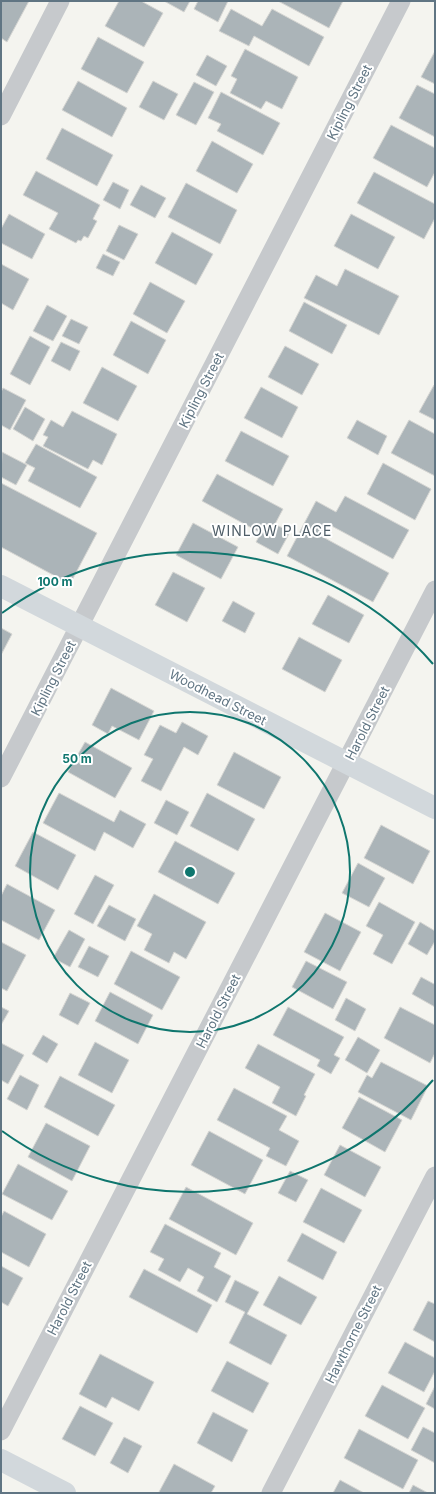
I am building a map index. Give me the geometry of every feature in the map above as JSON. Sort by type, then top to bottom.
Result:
[{"type":"street","points":[[1,116],[60,1]]},
{"type":"street","name":"Kipling Street","points":[[1,778],[401,1]]},
{"type":"street","name":"Woodhead Street","points":[[1,586],[435,808]]},
{"type":"street","name":"Harold Street","points":[[1,1431],[435,590]]},
{"type":"street","name":"Hawthorne Street","points":[[271,1493],[435,1176]]},
{"type":"street","points":[[1,1460],[65,1493]]},
{"type":"building","points":[[1,1],[29,1],[7,42],[1,38]]},
{"type":"building","points":[[119,1],[141,1],[163,13],[144,47],[105,26]]},
{"type":"building","points":[[164,1],[190,1],[184,12]]},
{"type":"building","points":[[198,1],[228,1],[218,22],[194,9]]},
{"type":"building","points":[[278,1],[343,1],[329,28]]},
{"type":"building","points":[[231,9],[262,26],[272,9],[324,37],[309,66],[254,36],[249,46],[219,31]]},
{"type":"building","points":[[98,37],[144,62],[127,93],[81,69]]},
{"type":"building","points":[[245,49],[298,77],[282,109],[266,101],[261,109],[230,93],[237,79],[231,76]]},
{"type":"building","points":[[435,51],[435,84],[421,77]]},
{"type":"building","points":[[207,55],[227,66],[216,86],[196,75]]},
{"type":"building","points":[[78,81],[127,108],[112,137],[62,110]]},
{"type":"building","points":[[153,81],[178,94],[164,120],[139,107]]},
{"type":"building","points":[[194,82],[214,92],[196,125],[176,115]]},
{"type":"building","points":[[417,85],[435,94],[435,137],[399,118]]},
{"type":"building","points":[[221,92],[280,123],[263,155],[217,131],[221,124],[208,118]]},
{"type":"building","points":[[391,125],[435,148],[435,172],[427,187],[373,158]]},
{"type":"building","points":[[62,128],[113,155],[97,186],[46,159]]},
{"type":"building","points":[[212,141],[253,164],[237,193],[196,171]]},
{"type":"building","points":[[36,171],[100,205],[93,219],[97,221],[88,238],[84,236],[81,241],[78,240],[76,243],[49,229],[58,213],[23,195]]},
{"type":"building","points":[[374,172],[435,204],[435,218],[424,239],[357,203]]},
{"type":"building","points":[[113,182],[129,190],[120,209],[103,200]]},
{"type":"building","points":[[186,183],[237,210],[220,244],[168,217]]},
{"type":"building","points":[[141,185],[166,198],[155,218],[130,205]]},
{"type":"building","points":[[9,214],[45,234],[32,259],[1,243],[1,229]]},
{"type":"building","points":[[351,214],[395,237],[378,269],[334,246]]},
{"type":"building","points":[[119,225],[138,234],[124,260],[106,251]]},
{"type":"building","points":[[172,232],[213,254],[196,285],[155,263]]},
{"type":"building","points":[[103,254],[120,262],[113,276],[96,268]]},
{"type":"building","points":[[1,264],[29,279],[13,310],[1,303]]},
{"type":"building","points":[[345,269],[399,296],[379,335],[304,298],[316,275],[337,286]]},
{"type":"building","points":[[150,282],[185,301],[167,333],[133,314]]},
{"type":"building","points":[[304,302],[347,325],[332,354],[289,331]]},
{"type":"building","points":[[47,305],[67,316],[53,341],[33,331]]},
{"type":"building","points":[[71,319],[88,327],[79,344],[62,336]]},
{"type":"building","points":[[131,321],[166,340],[148,374],[113,355]]},
{"type":"building","points":[[30,336],[50,347],[30,385],[10,374]]},
{"type":"building","points":[[61,342],[80,351],[70,371],[51,361]]},
{"type":"building","points":[[285,346],[319,364],[302,395],[268,377]]},
{"type":"building","points":[[102,367],[137,386],[118,421],[83,403]]},
{"type":"building","points":[[434,385],[435,386],[435,420],[419,412]]},
{"type":"building","points":[[261,387],[298,407],[282,438],[244,418]]},
{"type":"building","points":[[3,388],[26,400],[10,430],[1,425],[1,392]]},
{"type":"building","points":[[25,407],[45,419],[33,441],[13,429]]},
{"type":"building","points":[[72,411],[117,434],[102,465],[93,460],[88,469],[43,446],[48,437],[43,435],[51,420],[63,427]]},
{"type":"building","points":[[357,420],[387,436],[378,455],[347,438]]},
{"type":"building","points":[[409,420],[435,434],[435,476],[391,453]]},
{"type":"building","points":[[241,431],[289,456],[273,486],[225,461]]},
{"type":"building","points":[[36,444],[97,477],[80,508],[28,481],[35,468],[25,463]]},
{"type":"building","points":[[2,452],[27,465],[16,485],[1,477]]},
{"type":"building","points":[[383,463],[431,489],[415,520],[367,494]]},
{"type":"building","points":[[217,474],[283,509],[275,524],[290,532],[278,554],[256,542],[261,533],[202,501]]},
{"type":"building","points":[[1,483],[97,533],[70,584],[1,547]]},
{"type":"building","points":[[345,496],[409,530],[393,559],[328,524],[321,536],[389,573],[373,602],[287,556],[316,501],[336,512]]},
{"type":"building","points":[[193,523],[238,547],[221,579],[176,555]]},
{"type":"building","points":[[173,572],[205,588],[187,622],[155,605]]},
{"type":"building","points":[[328,595],[364,615],[349,643],[312,624]]},
{"type":"building","points":[[233,601],[255,613],[245,633],[222,621]]},
{"type":"building","points":[[1,628],[12,634],[1,655]]},
{"type":"building","points":[[299,637],[342,660],[325,692],[282,669]]},
{"type":"building","points":[[111,688],[154,711],[139,740],[112,726],[108,734],[92,725]]},
{"type":"building","points":[[182,722],[208,736],[198,755],[184,747],[161,791],[141,781],[153,759],[144,755],[160,725],[176,733]]},
{"type":"building","points":[[85,742],[132,768],[115,798],[68,772]]},
{"type":"building","points":[[234,752],[281,777],[264,809],[217,785]]},
{"type":"building","points":[[59,793],[114,822],[120,810],[146,824],[133,848],[104,832],[95,851],[43,823]]},
{"type":"building","points":[[207,793],[255,819],[238,851],[190,826]]},
{"type":"building","points":[[166,800],[189,812],[177,835],[154,823]]},
{"type":"building","points":[[381,825],[430,851],[413,884],[364,858]]},
{"type":"building","points":[[33,832],[76,855],[58,890],[15,866]]},
{"type":"building","points":[[175,841],[235,873],[218,904],[158,872]]},
{"type":"building","points":[[358,863],[385,878],[369,907],[342,893]]},
{"type":"building","points":[[95,875],[114,885],[93,924],[74,914]]},
{"type":"building","points":[[7,884],[55,910],[39,940],[1,920],[1,896]]},
{"type":"building","points":[[154,894],[206,922],[186,959],[174,952],[169,963],[144,950],[152,934],[137,926]]},
{"type":"building","points":[[379,902],[415,922],[392,964],[373,954],[383,935],[366,926]]},
{"type":"building","points":[[109,905],[136,919],[125,941],[97,926]]},
{"type":"building","points":[[325,913],[361,932],[340,971],[304,952]]},
{"type":"building","points":[[420,922],[435,931],[435,941],[427,955],[408,944]]},
{"type":"building","points":[[69,930],[85,939],[70,967],[53,958]]},
{"type":"building","points":[[1,942],[26,955],[7,991],[1,988]]},
{"type":"building","points":[[89,946],[109,956],[98,977],[78,967]]},
{"type":"building","points":[[131,951],[180,977],[162,1010],[114,984]]},
{"type":"building","points":[[306,961],[347,982],[333,1009],[292,987]]},
{"type":"building","points":[[421,977],[434,984],[435,983],[435,1007],[412,994]]},
{"type":"building","points":[[110,992],[153,1015],[138,1044],[95,1021]]},
{"type":"building","points":[[70,993],[90,1003],[78,1025],[59,1015]]},
{"type":"building","points":[[346,998],[366,1009],[355,1031],[335,1020]]},
{"type":"building","points":[[1,1007],[9,1011],[1,1025]]},
{"type":"building","points":[[288,1007],[344,1037],[334,1055],[340,1058],[331,1074],[317,1066],[320,1060],[273,1035]]},
{"type":"building","points":[[400,1007],[435,1025],[435,1053],[430,1063],[384,1038]]},
{"type":"building","points":[[43,1035],[58,1044],[47,1063],[32,1054]]},
{"type":"building","points":[[358,1037],[380,1050],[367,1073],[345,1060]]},
{"type":"building","points":[[95,1042],[129,1060],[112,1093],[78,1075]]},
{"type":"building","points":[[1,1043],[24,1055],[8,1084],[1,1080]]},
{"type":"building","points":[[258,1044],[315,1074],[304,1095],[306,1096],[296,1116],[272,1103],[280,1087],[245,1068]]},
{"type":"building","points":[[381,1062],[428,1086],[411,1120],[358,1092],[367,1075],[372,1078]]},
{"type":"building","points":[[20,1075],[39,1085],[27,1110],[7,1099]]},
{"type":"building","points":[[60,1076],[115,1105],[98,1136],[44,1107]]},
{"type":"building","points":[[234,1088],[287,1116],[279,1130],[299,1141],[286,1166],[266,1156],[270,1148],[217,1120]]},
{"type":"building","points":[[359,1097],[402,1120],[385,1152],[342,1128]]},
{"type":"building","points":[[46,1123],[90,1146],[72,1181],[28,1157]]},
{"type":"building","points":[[209,1131],[263,1160],[245,1194],[191,1165]]},
{"type":"building","points":[[340,1145],[381,1167],[365,1197],[324,1175]]},
{"type":"building","points":[[18,1164],[68,1191],[52,1220],[2,1194]]},
{"type":"building","points":[[290,1171],[308,1180],[296,1202],[278,1193]]},
{"type":"building","points":[[186,1187],[253,1223],[236,1255],[169,1219]]},
{"type":"building","points":[[321,1188],[362,1210],[344,1243],[303,1222]]},
{"type":"building","points":[[4,1211],[46,1234],[29,1267],[1,1252],[1,1217]]},
{"type":"building","points":[[165,1224],[221,1253],[214,1267],[231,1276],[217,1302],[197,1291],[204,1277],[188,1268],[180,1282],[158,1270],[164,1259],[150,1252]]},
{"type":"building","points":[[302,1233],[337,1252],[323,1280],[287,1261]]},
{"type":"building","points":[[1,1266],[23,1278],[8,1306],[1,1302]]},
{"type":"building","points":[[144,1269],[212,1305],[197,1333],[129,1297]]},
{"type":"building","points":[[279,1276],[317,1297],[301,1325],[263,1305]]},
{"type":"building","points":[[235,1280],[259,1292],[247,1314],[287,1335],[271,1365],[229,1343],[245,1312],[225,1302]]},
{"type":"building","points":[[428,1301],[435,1304],[435,1342],[413,1330]]},
{"type":"building","points":[[405,1342],[435,1358],[435,1371],[424,1392],[388,1373]]},
{"type":"building","points":[[100,1354],[154,1382],[139,1411],[112,1397],[106,1408],[79,1394]]},
{"type":"building","points":[[227,1361],[269,1383],[253,1413],[211,1391]]},
{"type":"building","points":[[382,1385],[425,1408],[408,1439],[365,1416]]},
{"type":"building","points":[[435,1386],[435,1409],[426,1404]]},
{"type":"building","points":[[80,1406],[113,1423],[95,1456],[62,1439]]},
{"type":"building","points":[[213,1412],[248,1430],[232,1462],[197,1443]]},
{"type":"building","points":[[423,1427],[435,1433],[435,1463],[411,1450]]},
{"type":"building","points":[[359,1429],[418,1460],[403,1489],[344,1458]]},
{"type":"building","points":[[124,1437],[142,1446],[128,1473],[110,1463]]},
{"type":"building","points":[[174,1464],[215,1486],[211,1493],[159,1492]]},
{"type":"building","points":[[340,1480],[364,1493],[333,1493]]},
{"type":"building","points":[[413,1485],[428,1493],[409,1493]]},
{"type":"district","name":"WINLOW PLACE","points":[[272,530]]}]
